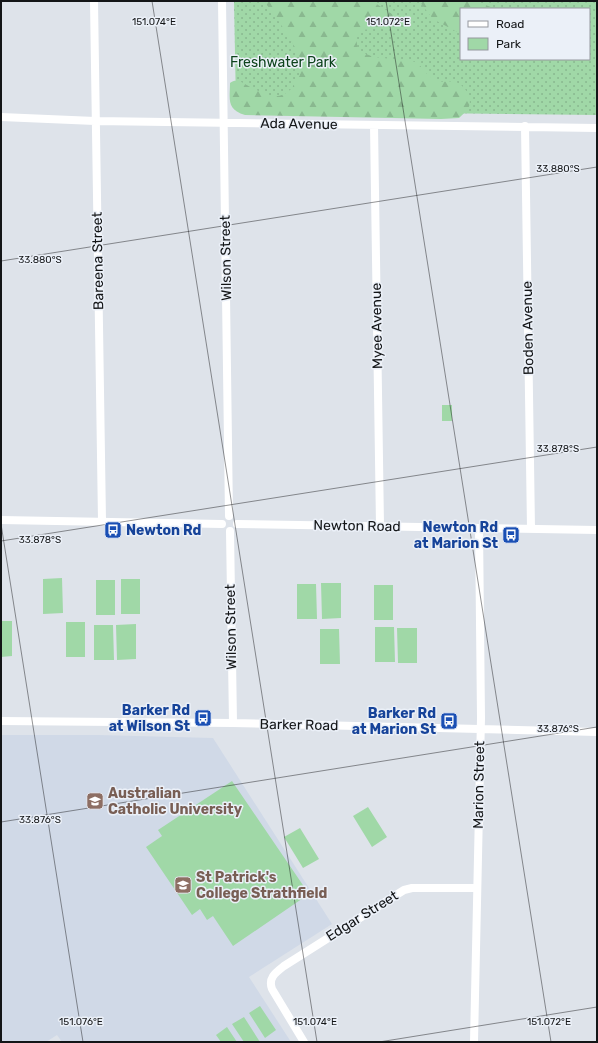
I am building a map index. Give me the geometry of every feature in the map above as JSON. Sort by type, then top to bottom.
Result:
[{"type":"street","name":"Bareena Street","points":[[94,1],[102,520]]},
{"type":"street","name":"Wilson Street","points":[[222,1],[229,516]]},
{"type":"street","name":"Ada Avenue","points":[[1,117],[95,121],[597,128]]},
{"type":"street","name":"Myee Avenue","points":[[374,125],[380,526]]},
{"type":"street","name":"Boden Avenue","points":[[525,126],[531,529]]},
{"type":"street","points":[[229,516],[234,517],[237,524],[234,530],[230,531],[225,530],[222,524],[225,517],[229,516]]},
{"type":"street","points":[[1,520],[102,520],[222,524]]},
{"type":"street","name":"Newton Road","points":[[237,524],[597,530]]},
{"type":"street","name":"Marion Street","points":[[474,1042],[480,729],[479,528]]},
{"type":"street","name":"Wilson Street","points":[[230,531],[233,724]]},
{"type":"street","name":"Barker Road","points":[[1,721],[233,724],[597,732]]},
{"type":"street","name":"Edgar Street","points":[[304,1042],[272,989],[272,976],[284,966],[404,890],[412,888],[477,888]]},
{"type":"shaded area","name":"St Patrick's College Strathfield","points":[[1,735],[98,735],[213,738],[332,924],[249,977],[291,1042],[62,1042],[57,1035],[46,1042],[1,1042]]},
{"type":"green space","name":"Freshwater Park","points":[[234,1],[597,1],[597,115],[425,113],[236,105]]},
{"type":"green space","points":[[264,1],[372,1],[392,14],[396,21],[389,27],[359,31],[356,37],[358,51],[374,57],[417,62],[428,75],[437,81],[453,82],[461,85],[469,96],[469,106],[459,118],[441,119],[245,115],[239,113],[230,103],[230,83],[233,81],[239,81],[272,96],[280,96],[291,89],[298,80],[301,72],[301,61],[295,47]]},
{"type":"green space","points":[[419,1],[475,1],[493,8],[460,8],[460,34],[433,19]]},
{"type":"green space","points":[[442,405],[452,405],[452,421],[442,421]]},
{"type":"green space","points":[[62,578],[63,613],[43,614],[43,579]]},
{"type":"green space","points":[[121,579],[140,579],[140,614],[121,614]]},
{"type":"green space","points":[[96,580],[115,580],[115,615],[96,615]]},
{"type":"green space","points":[[321,583],[341,583],[341,618],[322,619]]},
{"type":"green space","points":[[297,584],[316,584],[317,619],[297,619]]},
{"type":"green space","points":[[374,585],[393,585],[393,620],[374,620]]},
{"type":"green space","points":[[1,621],[12,621],[12,656],[1,657]]},
{"type":"green space","points":[[66,622],[85,622],[85,657],[66,657]]},
{"type":"green space","points":[[136,624],[136,659],[117,660],[116,625]]},
{"type":"green space","points":[[94,625],[113,625],[114,660],[94,660]]},
{"type":"green space","points":[[375,627],[394,627],[395,662],[375,662]]},
{"type":"green space","points":[[397,628],[417,628],[417,663],[398,663]]},
{"type":"green space","points":[[320,629],[339,629],[340,664],[320,664]]},
{"type":"green space","points":[[232,781],[309,894],[233,946],[213,916],[207,920],[200,909],[192,915],[146,847],[162,836],[158,830]]},
{"type":"green space","points":[[368,807],[387,837],[372,847],[353,816]]},
{"type":"green space","points":[[300,828],[319,859],[303,868],[284,837]]},
{"type":"green space","points":[[260,1006],[276,1030],[265,1038],[249,1013]]},
{"type":"green space","points":[[244,1017],[260,1042],[244,1042],[232,1024]]},
{"type":"green space","points":[[227,1027],[237,1042],[221,1042],[216,1035]]},
{"type":"place","name":"Newton Rd","points":[[113,530]]},
{"type":"place","name":"Newton Rd at Marion St","points":[[511,535]]},
{"type":"place","name":"Barker Rd at Wilson St","points":[[203,718]]},
{"type":"place","name":"Barker Rd at Marion St","points":[[449,721]]},
{"type":"place","name":"Australian Catholic University","points":[[95,801]]},
{"type":"place","name":"St Patrick's College Strathfield","points":[[183,885]]}]
